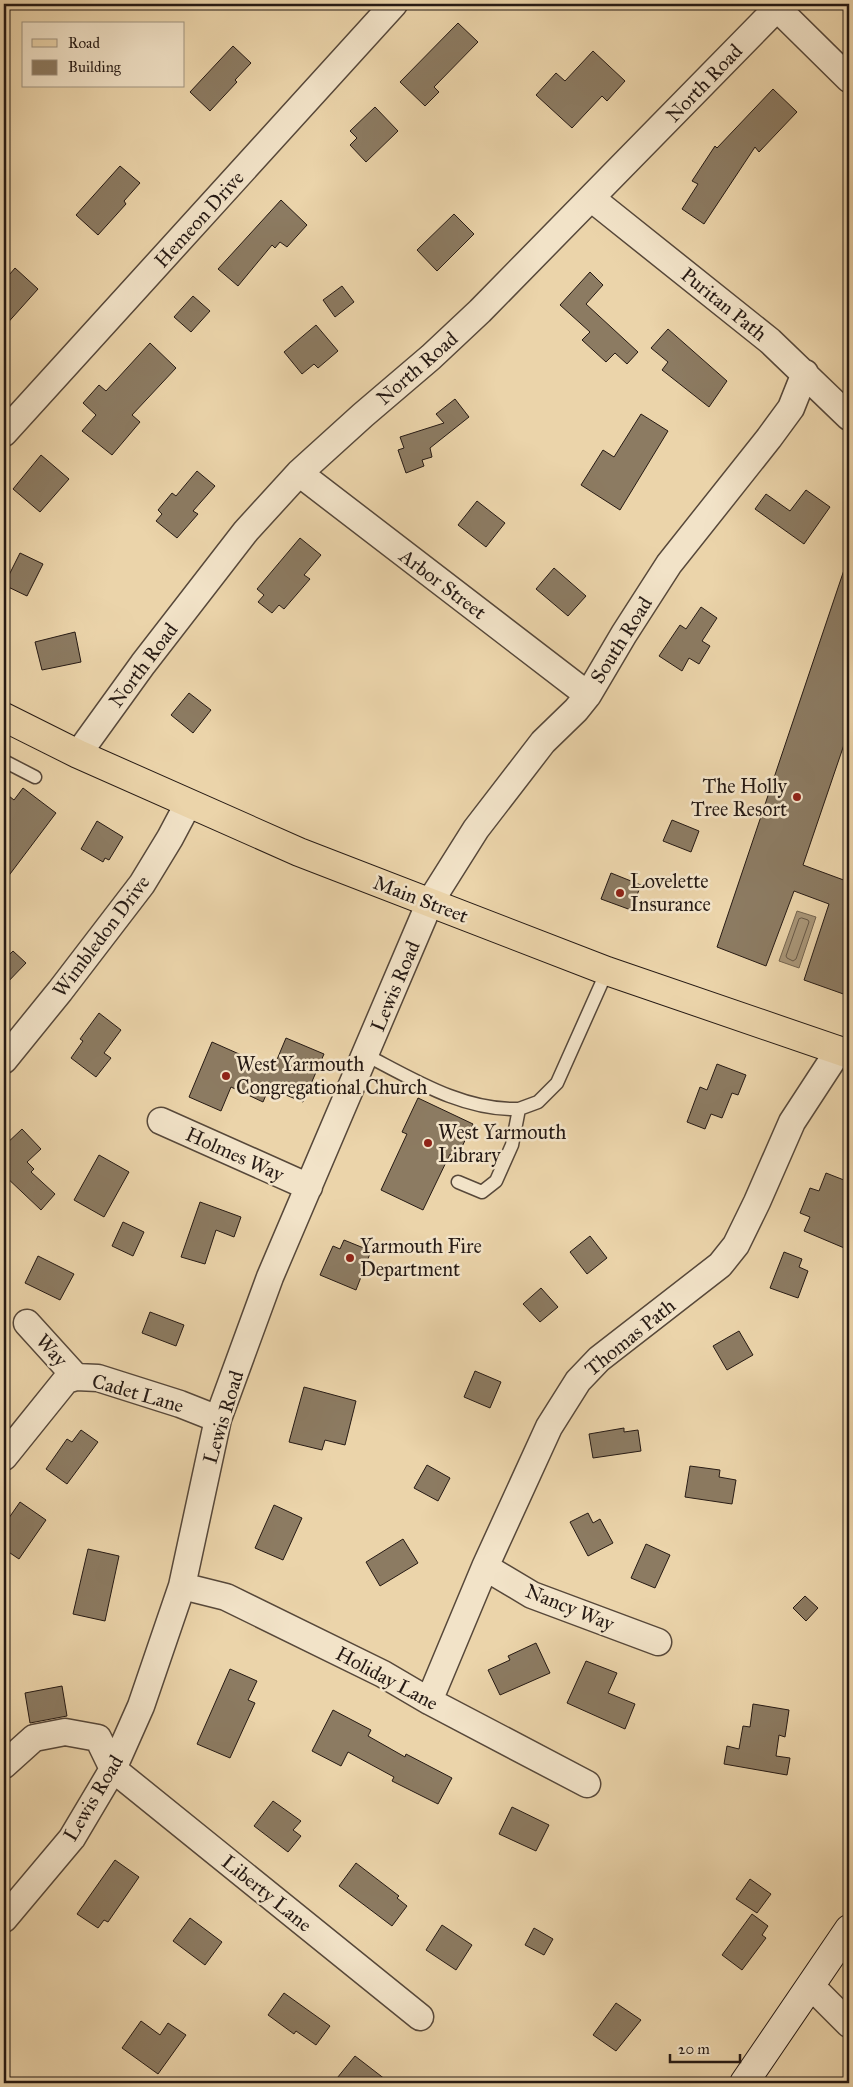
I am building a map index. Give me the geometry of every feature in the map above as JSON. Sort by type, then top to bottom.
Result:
[{"type":"main road","name":"Main Street","points":[[4,717],[78,754],[299,852],[607,971],[844,1052]]},
{"type":"street","name":"Hemeon Drive","points":[[4,433],[394,4]]},
{"type":"street","points":[[779,6],[849,79]]},
{"type":"street","name":"North Road","points":[[78,754],[143,664],[246,531],[299,474],[459,331],[779,6]]},
{"type":"street","name":"Puritan Path","points":[[591,198],[770,341],[849,417]]},
{"type":"street","name":"South Road","points":[[430,902],[476,829],[543,742],[576,710],[588,695],[669,564],[770,438],[791,408],[805,373]]},
{"type":"street","name":"Arbor Street","points":[[299,474],[588,695]]},
{"type":"street","name":"Wimbledon Drive","points":[[4,1060],[142,884],[188,804]]},
{"type":"street","name":"Lewis Road","points":[[4,1919],[72,1838],[113,1769],[141,1706],[182,1586],[218,1420],[270,1277],[430,902]]},
{"type":"street","name":"Thomas Path","points":[[429,1701],[485,1567],[549,1427],[578,1381],[599,1359],[720,1265],[740,1236],[792,1122],[844,1052]]},
{"type":"street","name":"Holmes Way","points":[[161,1121],[310,1187]]},
{"type":"street","name":"Way","points":[[27,1323],[76,1377]]},
{"type":"street","name":"Cadet Lane","points":[[4,1457],[66,1380],[76,1377],[98,1378],[180,1404],[218,1420]]},
{"type":"street","name":"Nancy Way","points":[[485,1567],[532,1595],[658,1642]]},
{"type":"street","name":"Holiday Lane","points":[[182,1586],[226,1597],[383,1674],[429,1701],[587,1784]]},
{"type":"street","points":[[4,1765],[34,1738],[65,1732],[98,1738],[113,1769]]},
{"type":"street","name":"Liberty Lane","points":[[113,1769],[420,2017]]},
{"type":"street","points":[[744,2083],[849,1929]]},
{"type":"street","points":[[811,1986],[849,2024]]},
{"type":"lane","points":[[4,761],[35,777]]},
{"type":"lane","points":[[366,1055],[463,1102],[498,1110],[519,1110],[538,1102],[557,1083],[607,971]]},
{"type":"lane","points":[[458,1182],[482,1192],[496,1180],[512,1145],[519,1110]]},
{"type":"water","points":[[797,911],[816,917],[799,968],[779,961]]},
{"type":"building","points":[[458,23],[478,42],[434,87],[439,92],[425,106],[400,82]]},
{"type":"building","points":[[233,46],[251,63],[235,80],[237,82],[210,111],[190,92]]},
{"type":"building","points":[[593,51],[625,81],[607,101],[602,96],[572,128],[536,95],[556,73],[565,81]]},
{"type":"building","points":[[773,89],[797,112],[759,152],[755,147],[704,224],[682,209],[698,184],[692,181],[715,146],[717,148]]},
{"type":"building","points":[[375,107],[398,131],[366,162],[350,145],[357,138],[350,131]]},
{"type":"building","points":[[120,166],[140,183],[124,201],[126,204],[98,235],[76,215]]},
{"type":"building","points":[[281,200],[307,225],[287,247],[280,242],[275,248],[272,245],[238,286],[218,269]]},
{"type":"building","points":[[454,214],[474,234],[437,271],[417,250]]},
{"type":"building","points":[[15,268],[38,289],[4,327],[4,281]]},
{"type":"building","points":[[590,272],[603,285],[586,304],[638,352],[627,364],[615,353],[606,362],[582,340],[590,332],[560,305]]},
{"type":"building","points":[[342,286],[354,302],[335,317],[323,300]]},
{"type":"building","points":[[193,296],[210,311],[191,332],[174,317]]},
{"type":"building","points":[[316,325],[338,351],[318,368],[314,364],[302,374],[284,352]]},
{"type":"building","points":[[668,329],[727,381],[709,407],[662,370],[668,362],[651,348]]},
{"type":"building","points":[[150,343],[176,368],[132,415],[140,422],[112,455],[82,431],[96,415],[83,403],[99,385],[106,391]]},
{"type":"building","points":[[455,399],[469,417],[430,448],[432,457],[422,460],[424,466],[406,473],[398,450],[404,448],[400,437],[444,423],[436,414]]},
{"type":"building","points":[[641,414],[668,431],[620,510],[581,485],[603,450],[614,457]]},
{"type":"building","points":[[41,455],[69,479],[40,512],[13,489]]},
{"type":"building","points":[[197,471],[215,486],[193,511],[198,514],[177,538],[156,521],[162,514],[158,510],[172,493],[176,496]]},
{"type":"building","points":[[806,490],[830,507],[804,544],[755,509],[766,494],[790,511]]},
{"type":"building","points":[[477,501],[505,523],[486,547],[458,525]]},
{"type":"building","points":[[300,538],[321,555],[304,575],[310,579],[284,609],[279,605],[272,613],[258,602],[264,595],[257,589]]},
{"type":"building","points":[[20,553],[43,564],[27,596],[4,585]]},
{"type":"building","name":"The Holly Tree Resort","points":[[846,564],[849,565],[849,730],[803,865],[849,882],[849,996],[804,980],[829,904],[794,891],[766,966],[717,947]]},
{"type":"building","points":[[554,568],[586,596],[568,616],[536,589]]},
{"type":"building","points":[[701,607],[717,618],[702,641],[710,646],[699,664],[689,658],[682,671],[659,656],[680,625],[686,629]]},
{"type":"building","points":[[75,632],[81,662],[42,670],[35,642]]},
{"type":"building","points":[[189,693],[211,710],[193,733],[171,715]]},
{"type":"building","points":[[23,788],[56,813],[4,882],[4,792],[14,800]]},
{"type":"building","points":[[672,820],[699,831],[691,852],[663,841]]},
{"type":"building","points":[[97,821],[123,837],[109,860],[105,858],[103,862],[81,849]]},
{"type":"building","name":"Lovelette Insurance","points":[[611,873],[641,885],[631,910],[601,899]]},
{"type":"building","points":[[13,951],[26,963],[4,986],[4,960]]},
{"type":"building","points":[[99,1013],[121,1030],[104,1053],[111,1058],[96,1077],[71,1058],[83,1041],[80,1039]]},
{"type":"building","name":"West Yarmouth Congregational Church","points":[[286,1038],[324,1054],[303,1102],[269,1088],[263,1102],[231,1087],[221,1111],[189,1097],[212,1042],[273,1069]]},
{"type":"building","points":[[717,1064],[746,1075],[738,1095],[732,1093],[722,1118],[711,1114],[705,1129],[687,1122],[700,1087],[707,1090]]},
{"type":"building","points":[[418,1098],[473,1124],[457,1157],[450,1154],[423,1210],[381,1190],[407,1134],[402,1132]]},
{"type":"building","points":[[22,1129],[41,1149],[27,1162],[34,1169],[31,1172],[55,1194],[41,1210],[4,1175],[4,1146]]},
{"type":"building","points":[[99,1155],[129,1172],[104,1217],[74,1200]]},
{"type":"building","points":[[826,1173],[849,1182],[849,1250],[804,1231],[810,1217],[800,1213],[810,1188],[819,1191]]},
{"type":"building","points":[[200,1202],[241,1217],[234,1237],[216,1230],[205,1264],[181,1257]]},
{"type":"building","points":[[123,1222],[144,1232],[133,1256],[112,1246]]},
{"type":"building","points":[[590,1236],[607,1258],[587,1274],[570,1252]]},
{"type":"building","points":[[344,1240],[371,1251],[356,1290],[320,1275],[333,1246],[340,1249]]},
{"type":"building","points":[[784,1252],[802,1259],[799,1267],[808,1271],[798,1298],[770,1288]]},
{"type":"building","points":[[38,1256],[74,1274],[60,1300],[25,1283]]},
{"type":"building","points":[[541,1288],[558,1307],[540,1322],[523,1304]]},
{"type":"building","points":[[150,1312],[184,1325],[176,1346],[142,1333]]},
{"type":"building","points":[[739,1331],[753,1355],[727,1370],[713,1346]]},
{"type":"building","points":[[475,1371],[501,1382],[490,1408],[464,1397]]},
{"type":"building","points":[[304,1387],[356,1401],[345,1445],[325,1440],[322,1450],[289,1442]]},
{"type":"building","points":[[624,1428],[624,1432],[638,1430],[641,1451],[593,1458],[589,1434]]},
{"type":"building","points":[[81,1430],[98,1442],[67,1484],[46,1469],[67,1439],[72,1442]]},
{"type":"building","points":[[427,1465],[450,1478],[438,1501],[414,1488]]},
{"type":"building","points":[[690,1466],[720,1470],[719,1477],[736,1480],[732,1504],[685,1497]]},
{"type":"building","points":[[20,1502],[46,1520],[19,1559],[4,1549],[4,1525]]},
{"type":"building","points":[[274,1505],[302,1518],[283,1560],[255,1548]]},
{"type":"building","points":[[588,1513],[593,1523],[600,1519],[613,1543],[588,1556],[570,1522]]},
{"type":"building","points":[[403,1539],[418,1563],[380,1586],[366,1562]]},
{"type":"building","points":[[646,1544],[670,1555],[655,1588],[631,1578]]},
{"type":"building","points":[[88,1549],[119,1556],[105,1621],[73,1614]]},
{"type":"building","points":[[805,1596],[818,1608],[806,1621],[793,1608]]},
{"type":"building","points":[[536,1643],[550,1673],[500,1695],[488,1670],[510,1660],[508,1656]]},
{"type":"building","points":[[586,1661],[617,1673],[608,1693],[635,1704],[625,1729],[567,1703]]},
{"type":"building","points":[[230,1669],[257,1681],[248,1700],[255,1703],[230,1758],[197,1744]]},
{"type":"building","points":[[62,1686],[67,1716],[30,1723],[25,1693]]},
{"type":"building","points":[[753,1704],[789,1710],[785,1737],[779,1735],[776,1756],[790,1758],[787,1775],[724,1764],[727,1746],[739,1749],[743,1726],[750,1727]]},
{"type":"building","points":[[333,1710],[371,1730],[368,1736],[405,1757],[406,1754],[452,1778],[438,1804],[392,1781],[394,1777],[348,1752],[341,1766],[312,1751]]},
{"type":"building","points":[[273,1801],[301,1821],[293,1830],[301,1836],[288,1852],[254,1826]]},
{"type":"building","points":[[512,1807],[549,1825],[536,1851],[499,1834]]},
{"type":"building","points":[[115,1860],[139,1877],[108,1922],[104,1920],[98,1928],[77,1914]]},
{"type":"building","points":[[356,1863],[399,1896],[397,1898],[407,1906],[392,1926],[339,1886]]},
{"type":"building","points":[[750,1879],[771,1894],[757,1913],[736,1899]]},
{"type":"building","points":[[752,1914],[768,1926],[762,1935],[766,1938],[742,1970],[722,1955]]},
{"type":"building","points":[[190,1918],[222,1942],[205,1965],[173,1941]]},
{"type":"building","points":[[442,1925],[472,1945],[456,1970],[426,1950]]},
{"type":"building","points":[[534,1928],[553,1939],[544,1955],[525,1945]]},
{"type":"building","points":[[284,1993],[330,2026],[316,2045],[296,2031],[294,2034],[268,2015]]},
{"type":"building","points":[[616,2003],[641,2020],[616,2051],[593,2035]]},
{"type":"building","points":[[141,2021],[160,2035],[168,2023],[186,2035],[158,2074],[122,2048]]},
{"type":"building","points":[[355,2056],[390,2083],[333,2083]]},
{"type":"place","name":"The Holly Tree Resort","points":[[797,797]]},
{"type":"place","name":"Lovelette Insurance","points":[[620,893]]},
{"type":"place","name":"West Yarmouth Congregational Church","points":[[226,1076]]},
{"type":"place","name":"West Yarmouth Library","points":[[428,1143]]},
{"type":"place","name":"Yarmouth Fire Department","points":[[350,1258]]}]
